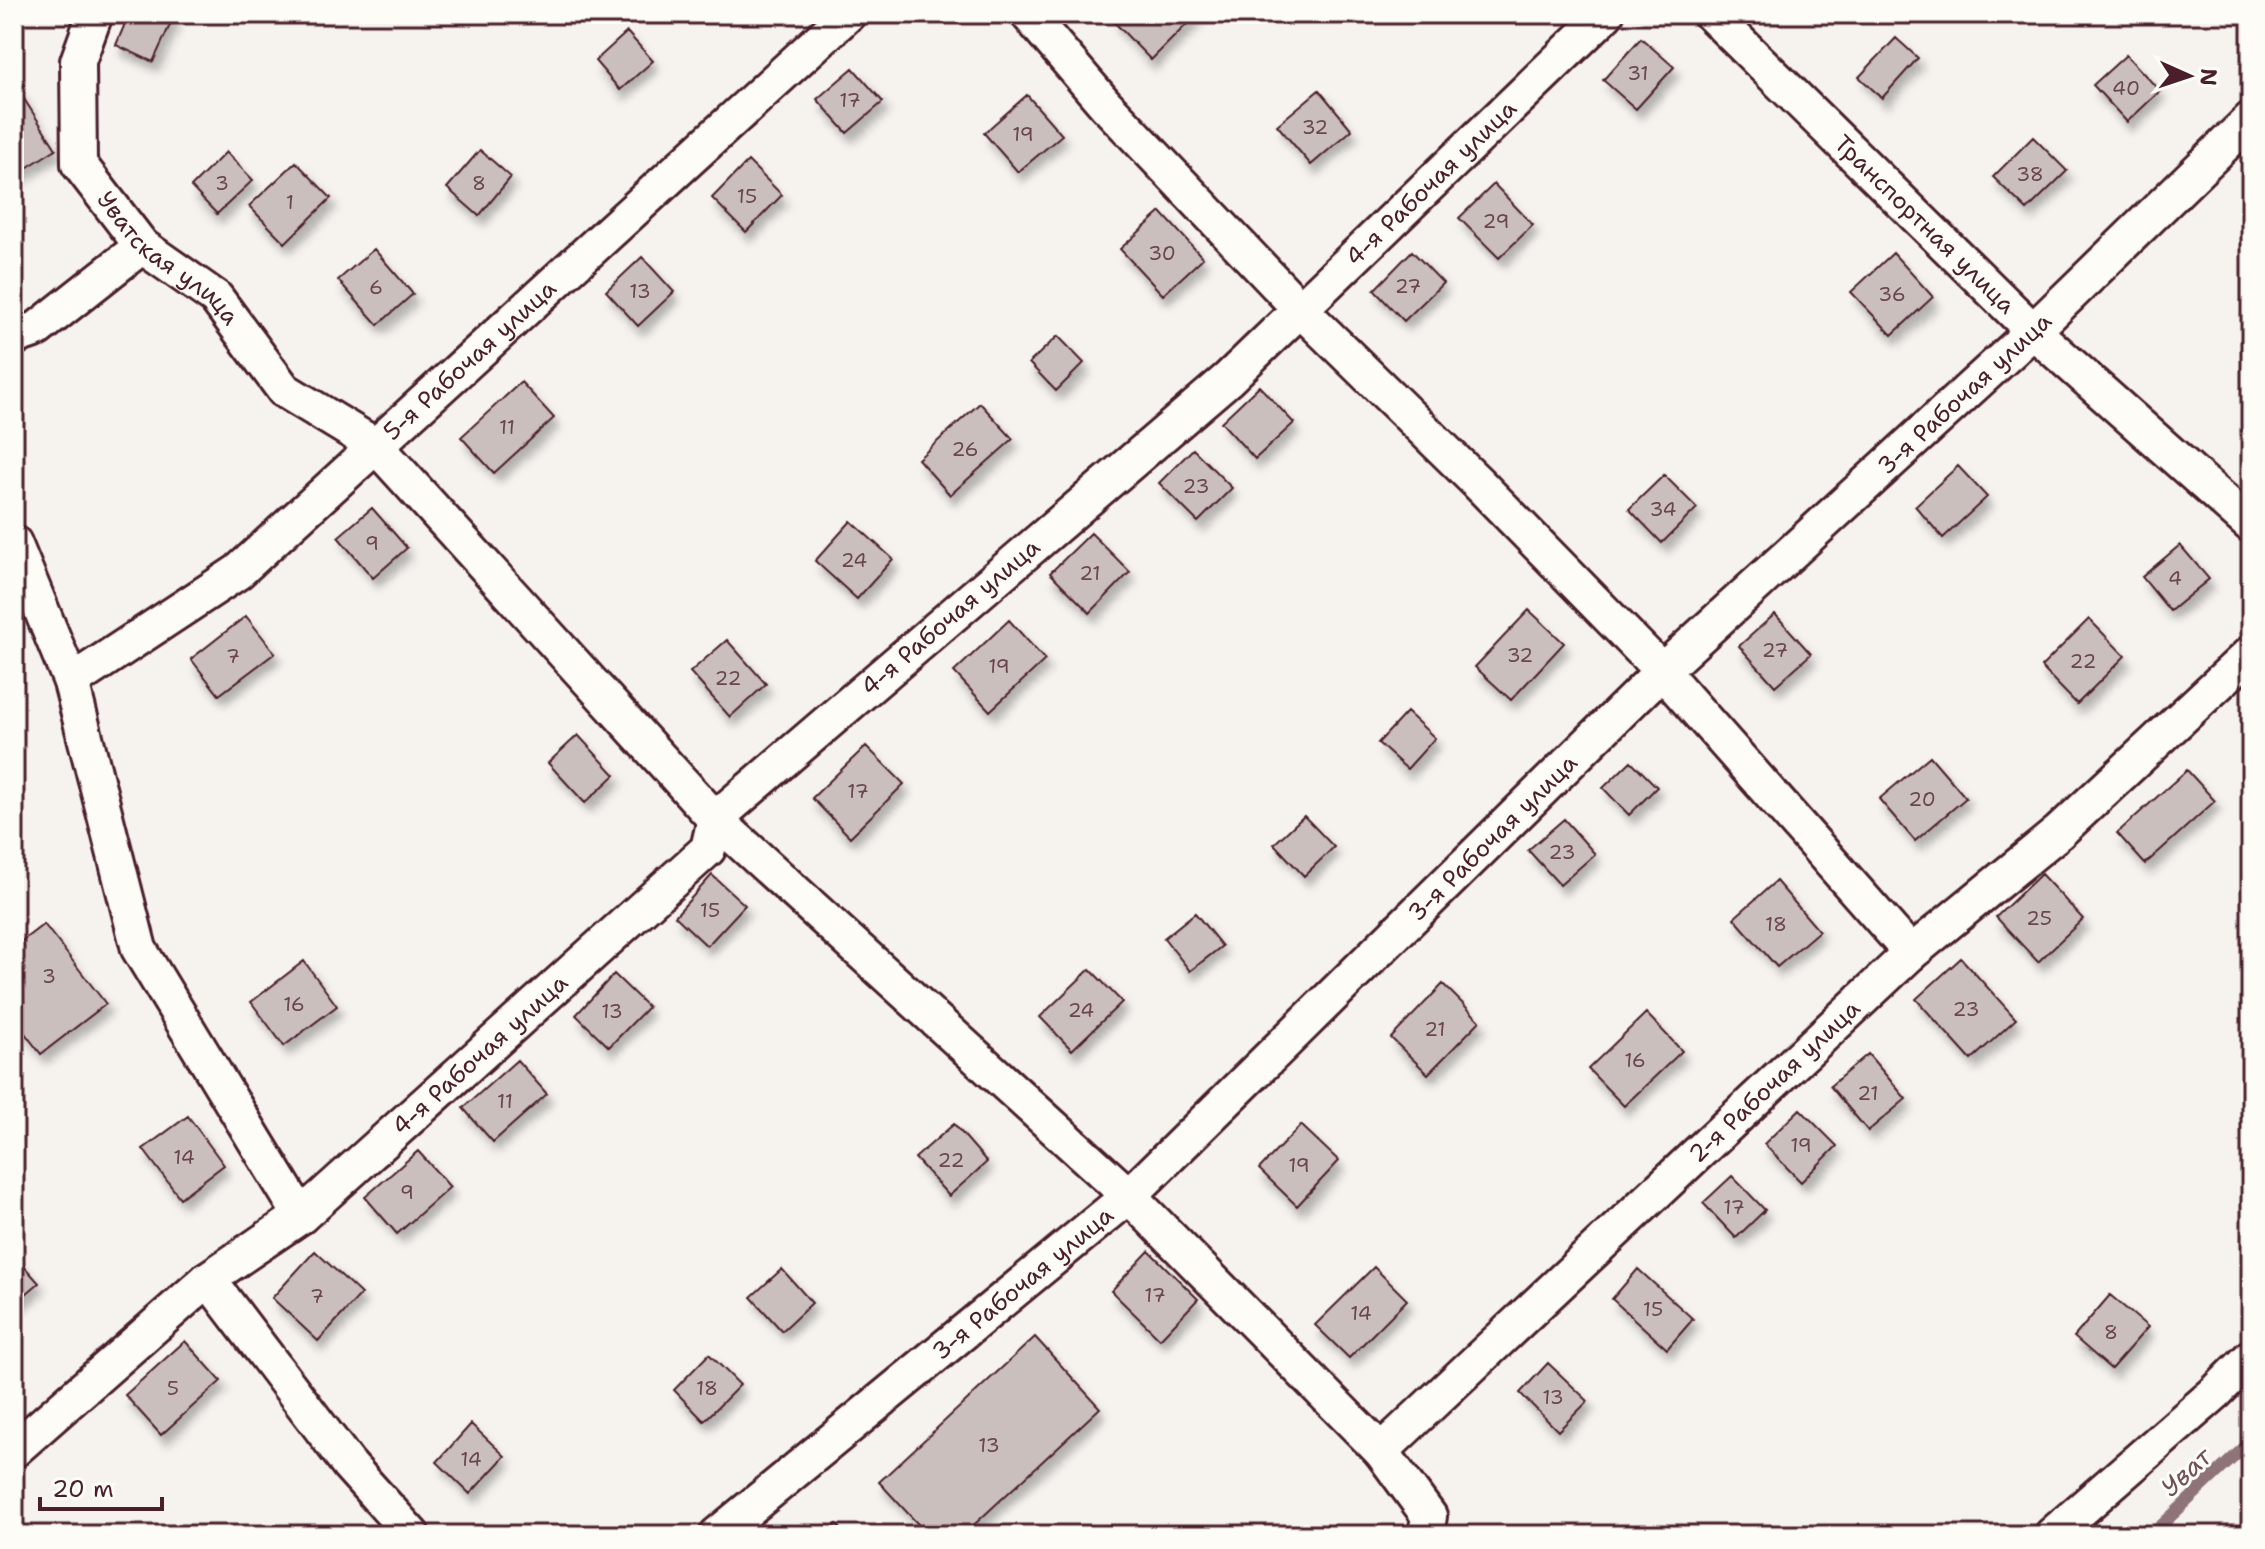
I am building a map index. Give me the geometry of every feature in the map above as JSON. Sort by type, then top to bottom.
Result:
[{"type":"street","name":"Уватская улица","points":[[95,14],[78,61],[79,164],[142,246],[216,298],[284,390],[376,446],[715,819],[1129,1196],[1381,1451]]},
{"type":"street","name":"5-я Рабочая улица","points":[[71,682],[238,572],[848,14]]},
{"type":"street","points":[[1028,14],[1105,104],[1300,309],[1478,483],[1662,671],[1911,953]]},
{"type":"street","name":"4-я Рабочая улица","points":[[14,1450],[208,1279],[301,1216],[708,849],[715,819],[1228,379],[1606,14]]},
{"type":"street","name":"Транспортная улица","points":[[1711,14],[2033,331],[2251,525]]},
{"type":"street","name":"3-я Рабочая улица","points":[[717,1535],[1129,1196],[1662,671],[2033,331],[2251,119]]},
{"type":"street","points":[[14,337],[37,329],[142,246]]},
{"type":"street","points":[[14,543],[71,682],[139,949],[301,1216]]},
{"type":"street","name":"2-я Рабочая улица","points":[[1381,1451],[1911,953],[2059,832],[2251,653]]},
{"type":"street","points":[[208,1279],[349,1465],[412,1535]]},
{"type":"street","points":[[2052,1535],[2215,1393],[2251,1357]]},
{"type":"street","points":[[1381,1451],[1429,1516],[1426,1535]]},
{"type":"building","points":[[129,14],[175,14],[153,62],[116,45]]},
{"type":"building","points":[[1120,14],[1197,14],[1151,60],[1113,21]]},
{"type":"building","points":[[627,32],[653,61],[620,90],[595,61]]},
{"type":"building","points":[[1641,38],[1674,67],[1636,109],[1603,80]]},
{"type":"building","points":[[1896,38],[1918,58],[1882,98],[1859,77]]},
{"type":"building","points":[[2126,55],[2160,91],[2127,122],[2093,85]]},
{"type":"building","points":[[853,68],[883,102],[847,133],[817,99]]},
{"type":"building","points":[[17,88],[56,149],[14,176],[14,90]]},
{"type":"building","points":[[1319,90],[1352,130],[1311,165],[1277,125]]},
{"type":"building","points":[[1027,95],[1062,135],[1018,172],[984,133]]},
{"type":"building","points":[[2033,137],[2067,171],[2027,210],[1993,177]]},
{"type":"building","points":[[480,150],[511,177],[479,216],[447,188]]},
{"type":"building","points":[[226,152],[253,180],[217,214],[191,187]]},
{"type":"building","points":[[748,161],[782,195],[746,232],[712,198]]},
{"type":"building","points":[[296,162],[331,198],[285,243],[249,206]]},
{"type":"building","points":[[1494,184],[1533,225],[1499,258],[1459,218]]},
{"type":"building","points":[[1161,212],[1203,258],[1163,295],[1120,249]]},
{"type":"building","points":[[374,249],[413,294],[378,325],[338,280]]},
{"type":"building","points":[[1412,251],[1443,283],[1404,321],[1374,290]]},
{"type":"building","points":[[1893,253],[1933,297],[1892,335],[1851,292]]},
{"type":"building","points":[[642,257],[674,292],[638,326],[606,291]]},
{"type":"building","points":[[1058,336],[1084,363],[1056,391],[1029,363]]},
{"type":"building","points":[[521,382],[554,418],[494,473],[461,437]]},
{"type":"building","points":[[1259,386],[1294,423],[1255,459],[1221,422]]},
{"type":"building","points":[[980,403],[1013,439],[950,495],[918,459]]},
{"type":"building","points":[[1193,449],[1232,488],[1198,522],[1159,483]]},
{"type":"building","points":[[1958,466],[1987,497],[1943,538],[1915,506]]},
{"type":"building","points":[[1664,475],[1697,508],[1662,543],[1629,509]]},
{"type":"building","points":[[372,508],[407,548],[373,578],[338,537]]},
{"type":"building","points":[[851,521],[893,559],[857,599],[815,561]]},
{"type":"building","points":[[1091,533],[1130,572],[1090,613],[1050,573]]},
{"type":"building","points":[[2180,545],[2209,579],[2170,611],[2142,577]]},
{"type":"building","points":[[1529,610],[1564,643],[1511,700],[1475,667]]},
{"type":"building","points":[[1775,614],[1811,654],[1775,686],[1739,646]]},
{"type":"building","points":[[246,616],[275,653],[219,695],[191,659]]},
{"type":"building","points":[[2089,619],[2125,656],[2077,704],[2041,667]]},
{"type":"building","points":[[1009,620],[1045,660],[990,711],[954,672]]},
{"type":"building","points":[[727,640],[766,684],[730,717],[690,672]]},
{"type":"building","points":[[1407,712],[1435,738],[1407,769],[1378,743]]},
{"type":"building","points":[[578,735],[615,775],[585,803],[548,763]]},
{"type":"building","points":[[866,746],[904,784],[850,837],[812,798]]},
{"type":"building","points":[[1930,756],[1966,798],[1915,841],[1879,799]]},
{"type":"building","points":[[1631,761],[1657,787],[1629,815],[1603,788]]},
{"type":"building","points":[[2187,770],[2215,801],[2145,864],[2117,833]]},
{"type":"building","points":[[1304,816],[1334,847],[1304,876],[1274,844]]},
{"type":"building","points":[[1564,819],[1595,854],[1560,885],[1528,850]]},
{"type":"building","points":[[2041,874],[2083,919],[2038,962],[1996,917]]},
{"type":"building","points":[[712,875],[745,905],[707,946],[675,916]]},
{"type":"building","points":[[1776,881],[1819,931],[1777,967],[1734,918]]},
{"type":"building","points":[[1195,913],[1222,946],[1190,971],[1164,938]]},
{"type":"building","points":[[44,924],[106,1004],[41,1054],[14,1019],[14,947]]},
{"type":"building","points":[[1961,958],[2016,1019],[1971,1060],[1916,999]]},
{"type":"building","points":[[304,961],[337,1006],[284,1046],[251,1002]]},
{"type":"building","points":[[1090,969],[1122,1002],[1072,1050],[1040,1017]]},
{"type":"building","points":[[614,974],[648,1007],[609,1047],[576,1015]]},
{"type":"building","points":[[1443,984],[1480,1021],[1428,1074],[1391,1038]]},
{"type":"building","points":[[1646,1013],[1682,1051],[1624,1106],[1588,1069]]},
{"type":"building","points":[[1868,1054],[1906,1099],[1868,1131],[1830,1086]]},
{"type":"building","points":[[517,1060],[547,1094],[493,1142],[463,1108]]},
{"type":"building","points":[[1800,1109],[1837,1146],[1801,1182],[1764,1144]]},
{"type":"building","points":[[188,1116],[224,1165],[180,1198],[143,1149]]},
{"type":"building","points":[[954,1124],[987,1162],[949,1196],[915,1158]]},
{"type":"building","points":[[1301,1125],[1339,1161],[1297,1206],[1259,1169]]},
{"type":"building","points":[[418,1151],[450,1187],[397,1234],[365,1197]]},
{"type":"building","points":[[1732,1176],[1765,1210],[1736,1238],[1703,1203]]},
{"type":"building","points":[[315,1251],[361,1294],[318,1341],[272,1298]]},
{"type":"building","points":[[1149,1251],[1198,1299],[1160,1339],[1111,1291]]},
{"type":"building","points":[[14,1255],[39,1283],[14,1304]]},
{"type":"building","points":[[1374,1267],[1407,1300],[1349,1358],[1315,1325]]},
{"type":"building","points":[[782,1269],[812,1303],[782,1331],[751,1297]]},
{"type":"building","points":[[1638,1269],[1693,1319],[1667,1349],[1612,1299]]},
{"type":"building","points":[[2110,1295],[2148,1327],[2111,1369],[2074,1337]]},
{"type":"building","points":[[1035,1337],[1100,1408],[963,1535],[928,1535],[879,1482]]},
{"type":"building","points":[[185,1341],[221,1381],[161,1435],[125,1395]]},
{"type":"building","points":[[709,1354],[740,1385],[704,1421],[674,1390]]},
{"type":"building","points":[[1548,1363],[1588,1401],[1558,1431],[1520,1393]]},
{"type":"building","points":[[471,1424],[505,1456],[470,1494],[437,1462]]},
{"type":"building","points":[[837,1524],[846,1535],[824,1535]]},
{"type":"building","points":[[1859,1524],[1870,1535],[1847,1535]]},
{"type":"waterway","name":"Уват","points":[[2151,1535],[2251,1441]]}]
